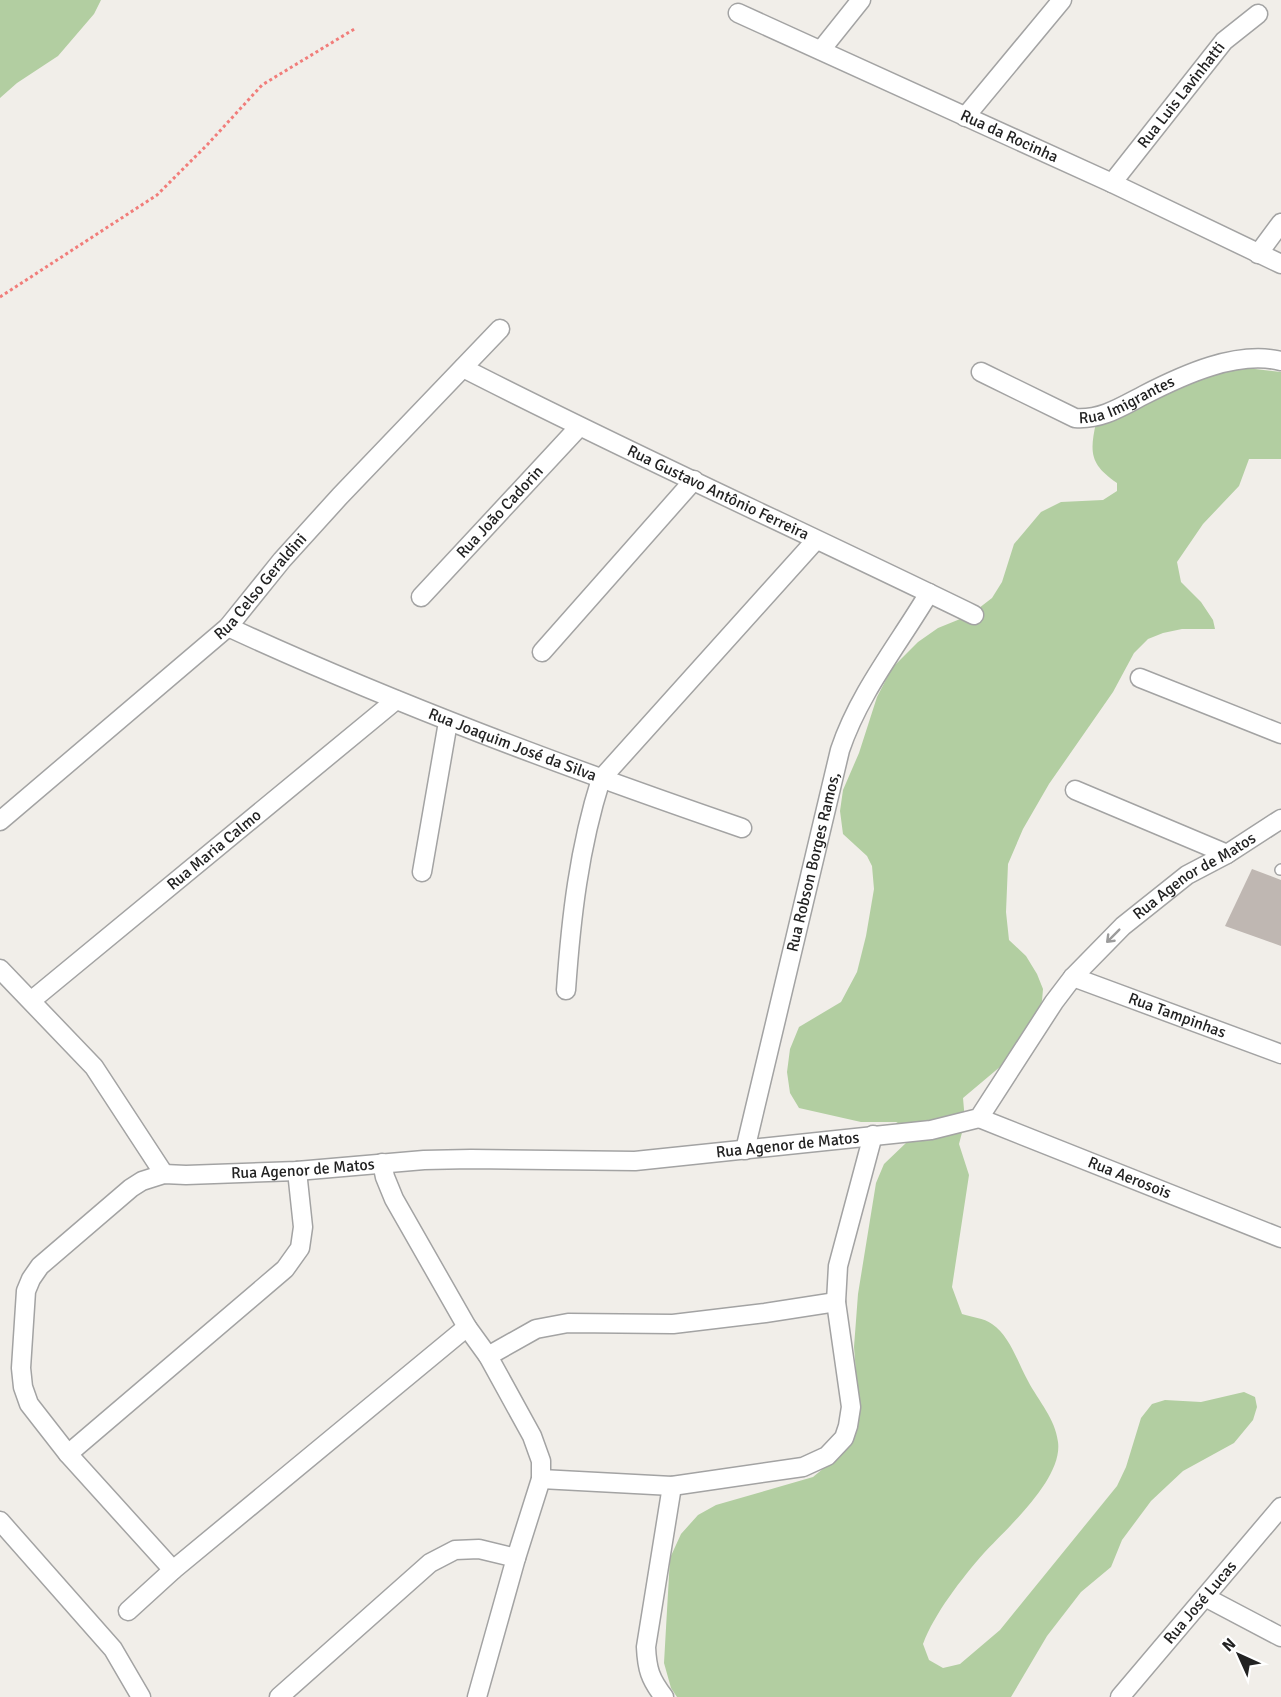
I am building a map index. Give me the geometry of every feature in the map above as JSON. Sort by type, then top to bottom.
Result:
[{"type":"street","points":[[821,50],[861,0]]},
{"type":"street","points":[[965,117],[1062,0]]},
{"type":"street","name":"Rua da Rocinha","points":[[738,14],[1112,183],[1281,264]]},
{"type":"street","name":"Rua Luis Lavinhatti","points":[[1112,183],[1224,41],[1258,14]]},
{"type":"street","points":[[1258,254],[1281,223]]},
{"type":"street","name":"Rua Celso Geraldini","points":[[0,821],[228,627],[282,560],[325,512],[500,329]]},
{"type":"street","name":"Rua Imigrantes","points":[[981,372],[1075,418],[1090,419],[1106,414],[1164,384],[1232,360],[1256,357],[1281,361]]},
{"type":"street","name":"Rua Gustavo Antônio Ferreira","points":[[463,368],[579,427],[974,615]]},
{"type":"street","name":"Rua João Cadorin","points":[[421,597],[579,427]]},
{"type":"street","points":[[542,652],[694,480]]},
{"type":"street","name":"Rua Joaquim José da Silva","points":[[228,627],[448,722],[601,779],[816,540]]},
{"type":"street","name":"Rua Robson Borges Ramos,","points":[[745,1150],[840,750],[848,725],[861,700],[929,593]]},
{"type":"street","points":[[1140,678],[1281,734]]},
{"type":"street","name":"Rua Maria Calmo","points":[[32,1000],[396,700]]},
{"type":"street","points":[[422,872],[448,722]]},
{"type":"street","points":[[566,990],[570,923],[578,866],[590,812],[601,779],[742,828]]},
{"type":"street","points":[[1075,790],[1227,854]]},
{"type":"street","name":"Rua Agenor de Matos","points":[[173,1570],[68,1454],[29,1404],[23,1387],[21,1368],[26,1291],[31,1279],[40,1266],[142,1181],[164,1174],[297,1171],[382,1163],[471,1159],[635,1161],[931,1130],[979,1118],[1054,1002],[1073,977],[1123,926],[1187,875],[1227,854],[1281,819]]},
{"type":"street","points":[[0,969],[94,1067],[164,1174]]},
{"type":"street","name":"Rua Tampinhas","points":[[1073,977],[1281,1054]]},
{"type":"street","name":"Rua Aerosois","points":[[979,1118],[1281,1238]]},
{"type":"street","points":[[541,1479],[672,1486],[803,1467],[827,1456],[844,1438],[851,1407],[836,1302],[838,1266],[873,1135]]},
{"type":"street","points":[[382,1163],[394,1199],[467,1327],[488,1356],[532,1436],[541,1461],[541,1479],[477,1697]]},
{"type":"street","points":[[68,1454],[285,1269],[300,1248],[303,1227],[297,1171]]},
{"type":"street","points":[[488,1356],[536,1329],[568,1323],[673,1324],[836,1302]]},
{"type":"street","points":[[128,1611],[173,1570],[467,1327]]},
{"type":"street","points":[[664,1697],[654,1684],[647,1667],[645,1647],[672,1486]]},
{"type":"street","name":"Rua José Lucas","points":[[1120,1697],[1281,1507]]},
{"type":"street","points":[[2,1527],[113,1649],[141,1697]]},
{"type":"street","points":[[279,1697],[430,1563],[455,1550],[479,1549],[516,1558]]},
{"type":"street","points":[[1205,1597],[1281,1637]]},
{"type":"path","points":[[0,297],[157,195],[262,85],[356,28]]},
{"type":"green space","points":[[0,0],[101,0],[94,14],[58,56],[17,83],[0,98]]},
{"type":"green space","points":[[1238,367],[1281,372],[1281,459],[1249,459],[1239,486],[1203,524],[1177,562],[1181,582],[1201,602],[1213,620],[1215,629],[1182,629],[1163,633],[1148,639],[1134,653],[1113,692],[1049,784],[1023,829],[1008,864],[1006,912],[1009,940],[1026,956],[1037,974],[1043,989],[1042,1001],[1031,1032],[1019,1051],[963,1098],[965,1121],[959,1144],[969,1175],[952,1287],[962,1314],[989,1322],[1004,1335],[1009,1343],[1054,1425],[1058,1442],[1057,1456],[1052,1471],[1032,1502],[984,1553],[941,1609],[923,1644],[929,1660],[943,1668],[960,1664],[1000,1630],[1117,1486],[1126,1467],[1141,1418],[1152,1404],[1165,1400],[1201,1402],[1244,1392],[1255,1397],[1257,1407],[1253,1420],[1234,1443],[1183,1471],[1151,1501],[1122,1540],[1111,1567],[1081,1592],[1047,1636],[1011,1697],[677,1697],[671,1688],[664,1663],[670,1558],[681,1534],[698,1515],[716,1505],[813,1477],[847,1449],[855,1427],[858,1398],[854,1347],[858,1294],[876,1183],[884,1164],[907,1142],[910,1135],[906,1127],[896,1122],[861,1122],[799,1108],[790,1093],[787,1072],[790,1049],[799,1027],[841,1002],[857,972],[866,936],[874,889],[872,866],[867,856],[843,834],[840,811],[843,790],[859,753],[877,697],[892,668],[918,642],[938,628],[970,615],[992,598],[1002,582],[1014,544],[1041,512],[1061,502],[1103,500],[1117,491],[1117,483],[1108,477],[1094,458],[1093,443],[1096,423],[1198,378]]},
{"type":"building","points":[[1252,869],[1281,880],[1281,946],[1225,926]]}]
